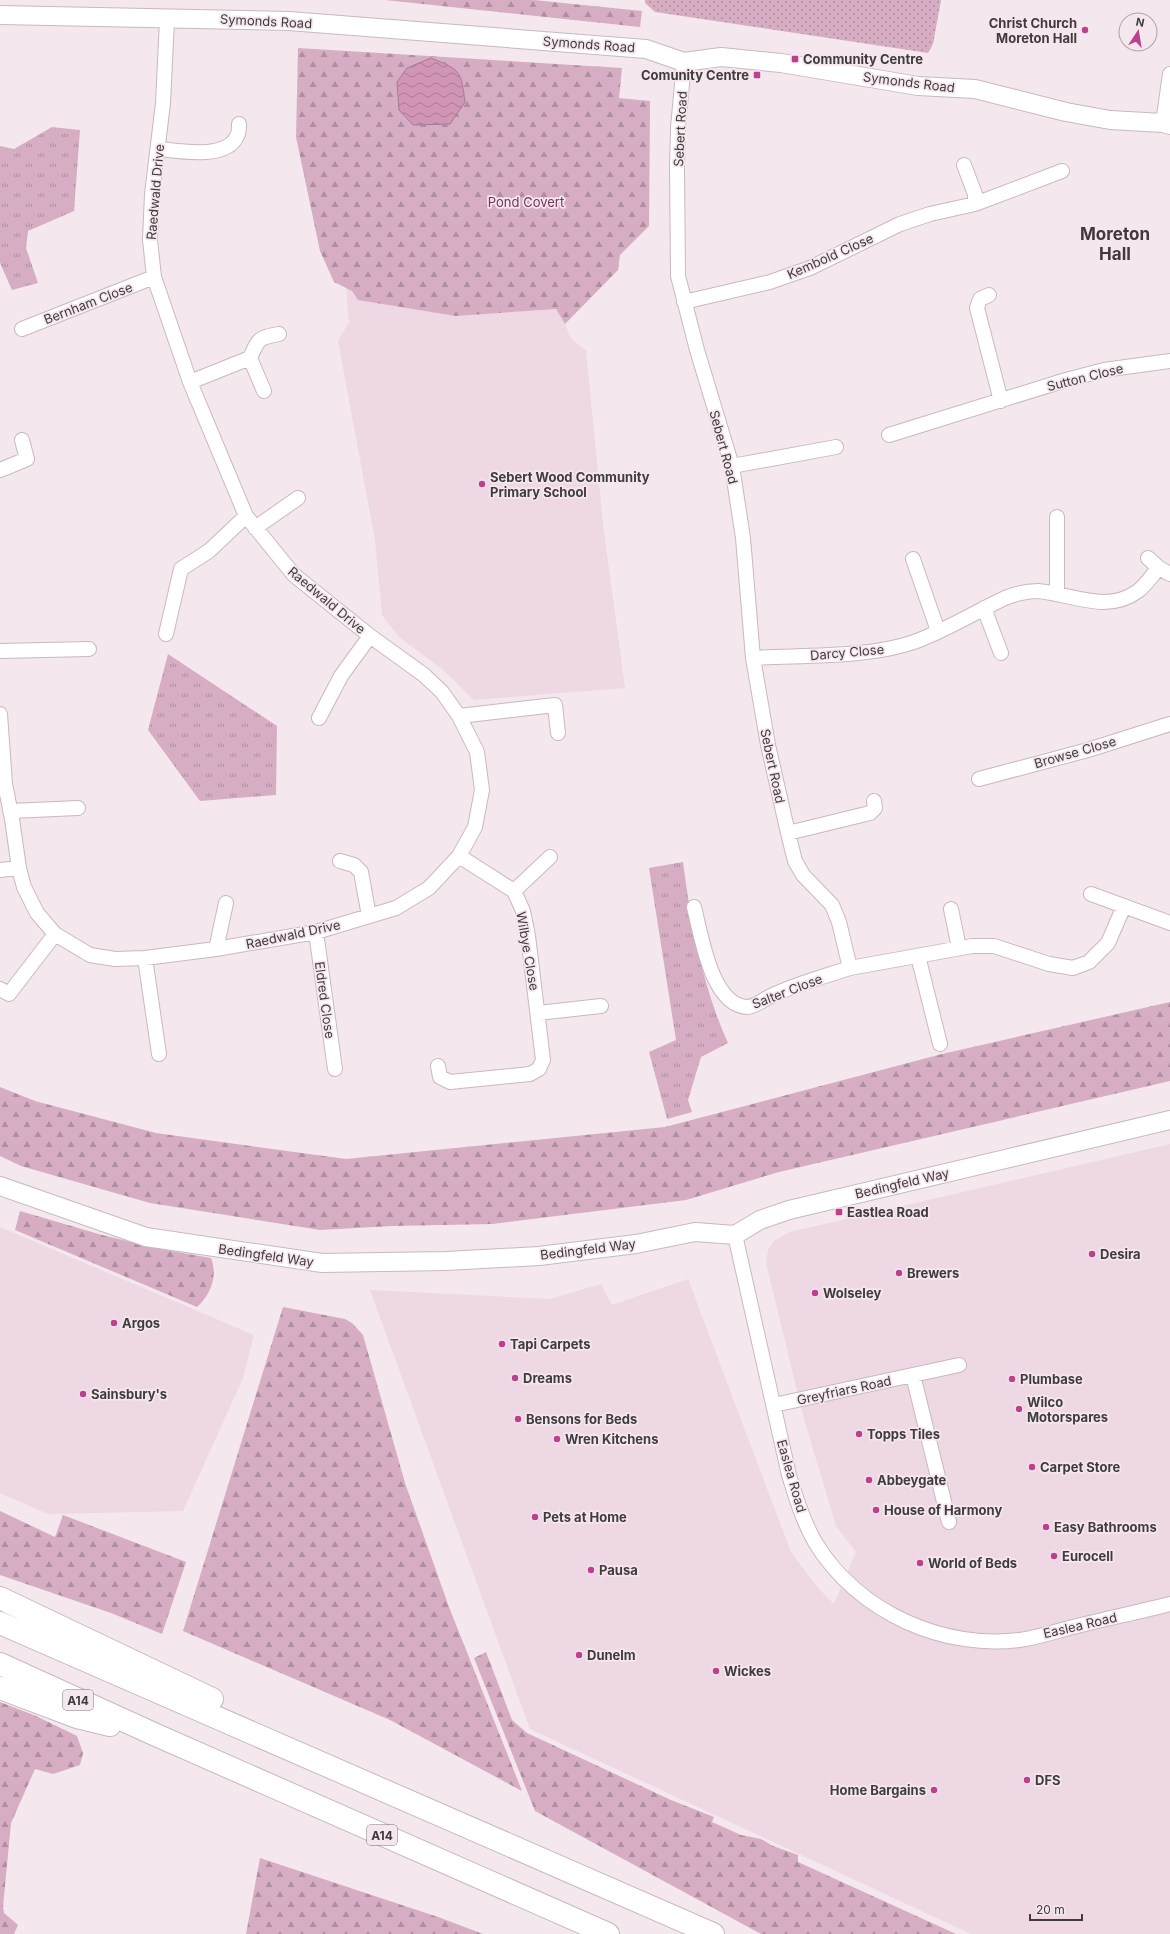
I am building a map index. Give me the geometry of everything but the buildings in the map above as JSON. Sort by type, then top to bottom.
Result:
[{"type":"highway","points":[[0,1598],[241,1713],[296,1751]]},
{"type":"highway","points":[[0,1623],[713,1934]]},
{"type":"highway","name":"A14","points":[[0,1664],[156,1735],[608,1934]]},
{"type":"highway","points":[[0,1688],[77,1717],[156,1735]]},
{"type":"street","name":"Symonds Road","points":[[0,15],[167,20],[215,19],[289,21],[646,49],[684,62],[721,57],[781,63],[918,86],[975,89],[1066,112],[1110,120],[1166,124]]},
{"type":"street","name":"Raedwald Drive","points":[[0,714],[2,783],[10,811],[19,868],[24,887],[37,913],[55,934],[90,955],[115,959],[145,958],[216,950],[316,932],[396,908],[429,888],[459,856],[475,827],[482,790],[477,752],[459,716],[442,692],[424,674],[370,636],[294,575],[255,528],[246,516],[190,382],[154,277],[150,240],[152,194],[158,149],[167,20]]},
{"type":"street","name":"Sebert Road","points":[[684,62],[678,128],[678,276],[684,302],[732,466],[743,538],[753,658],[768,745],[788,833],[795,861],[803,875],[832,905],[839,922],[850,968]]},
{"type":"street","points":[[1166,124],[1165,105],[1170,74]]},
{"type":"street","points":[[158,149],[201,154],[220,150],[233,142],[237,136],[239,124]]},
{"type":"street","points":[[964,165],[975,194],[975,204]]},
{"type":"street","name":"Kembold Close","points":[[684,302],[770,282],[810,268],[900,224],[930,214],[975,204],[1062,172]]},
{"type":"street","name":"Bernham Close","points":[[22,329],[154,277]]},
{"type":"street","points":[[989,295],[980,299],[977,308],[1001,401]]},
{"type":"street","points":[[190,382],[250,358],[257,343],[263,337],[280,334]]},
{"type":"street","points":[[250,358],[264,392]]},
{"type":"street","name":"Sutton Close","points":[[889,435],[1066,380],[1104,370],[1170,361]]},
{"type":"street","points":[[0,470],[27,459],[22,440]]},
{"type":"street","points":[[732,466],[836,447]]},
{"type":"street","points":[[255,528],[298,498]]},
{"type":"street","points":[[166,634],[181,569],[209,551],[246,516]]},
{"type":"street","points":[[1057,517],[1057,594]]},
{"type":"street","name":"Darcy Close","points":[[753,658],[878,650],[915,642],[1005,598],[1021,593],[1036,591],[1093,602],[1107,603],[1123,599],[1139,590],[1164,571],[1148,558]]},
{"type":"street","points":[[913,559],[938,631]]},
{"type":"street","points":[[984,608],[1001,653]]},
{"type":"street","name":"Raedwald Drive","points":[[319,718],[341,676],[370,636]]},
{"type":"street","points":[[0,651],[90,649]]},
{"type":"street","points":[[459,716],[555,705],[558,733]]},
{"type":"street","name":"Browse Close","points":[[979,779],[1088,750],[1155,727],[1170,724]]},
{"type":"street","points":[[788,833],[870,813],[874,808],[874,801]]},
{"type":"street","points":[[10,811],[78,808]]},
{"type":"street","points":[[459,856],[514,891],[550,857]]},
{"type":"street","points":[[340,861],[354,865],[361,872],[369,916]]},
{"type":"street","points":[[0,870],[19,868]]},
{"type":"street","name":"Wilbye Close","points":[[438,1066],[440,1077],[450,1082],[530,1074],[538,1069],[543,1060],[528,936],[523,912],[514,891]]},
{"type":"street","points":[[1091,894],[1170,923]]},
{"type":"street","points":[[216,950],[226,904]]},
{"type":"street","points":[[850,968],[959,948],[994,946],[1049,964],[1074,968],[1089,962],[1108,942],[1124,906]]},
{"type":"street","name":"Salter Close","points":[[694,907],[715,980],[725,995],[738,1004],[748,1007],[788,988],[850,968]]},
{"type":"street","points":[[951,909],[959,948]]},
{"type":"street","name":"Eldred Close","points":[[316,932],[335,1069]]},
{"type":"street","points":[[0,989],[9,994],[55,934]]},
{"type":"street","points":[[918,956],[940,1044]]},
{"type":"street","points":[[145,958],[159,1054]]},
{"type":"street","points":[[538,1013],[601,1006]]},
{"type":"street","name":"Bedingfeld Way","points":[[0,1186],[146,1237],[322,1263],[446,1261],[539,1256],[636,1244],[695,1232],[735,1235],[760,1220],[789,1210],[1170,1120]]},
{"type":"street","name":"Easlea Road","points":[[735,1235],[789,1475],[800,1511],[816,1542],[836,1570],[858,1592],[879,1608],[913,1625],[948,1637],[991,1641],[1025,1639],[1170,1604]]},
{"type":"street","name":"Greyfriars Road","points":[[774,1405],[959,1365]]},
{"type":"street","points":[[914,1375],[948,1522]]},
{"type":"shaded area","name":"Sebert Wood Community Primary School","points":[[346,288],[456,316],[556,309],[565,324],[571,339],[586,350],[603,524],[625,688],[474,700],[442,669],[399,637],[382,615],[375,540],[338,341],[349,322]]},
{"type":"shaded area","points":[[1170,1144],[1170,1934],[971,1934],[530,1729],[370,1290],[550,1299],[601,1284],[612,1305],[688,1279],[791,1552],[817,1587],[834,1604],[856,1552],[836,1526],[804,1419],[766,1263],[768,1250],[774,1241],[790,1232]]},
{"type":"shaded area","name":"Sainsbury's","points":[[0,1227],[254,1335],[243,1378],[183,1511],[48,1514],[0,1493]]},
{"type":"green space","points":[[385,0],[534,0],[642,11],[640,27]]},
{"type":"green space","points":[[645,0],[941,0],[933,44],[928,53],[655,12],[645,3]]},
{"type":"green space","name":"Pond Covert","points":[[298,48],[622,68],[619,98],[650,101],[649,226],[620,255],[618,270],[565,324],[556,309],[456,316],[358,300],[352,291],[334,282],[320,251],[296,137]]},
{"type":"green space","points":[[52,127],[80,130],[74,211],[28,231],[26,248],[38,283],[12,290],[0,263],[0,146],[14,149]]},
{"type":"green space","points":[[168,654],[277,726],[276,795],[200,801],[148,730]]},
{"type":"green space","points":[[683,862],[694,931],[704,977],[728,1043],[701,1057],[688,1100],[692,1112],[667,1119],[649,1052],[676,1040],[649,868]]},
{"type":"green space","points":[[1170,1002],[1170,1081],[779,1172],[686,1200],[492,1224],[392,1226],[320,1230],[150,1203],[21,1166],[0,1156],[0,1087],[35,1101],[156,1133],[346,1159],[665,1127],[942,1054]]},
{"type":"green space","points":[[20,1211],[102,1235],[160,1249],[211,1258],[214,1271],[212,1284],[206,1297],[197,1307],[15,1230]]},
{"type":"green space","points":[[283,1307],[345,1319],[352,1323],[363,1335],[405,1483],[449,1607],[522,1791],[390,1720],[183,1631]]},
{"type":"green space","points":[[0,1511],[55,1537],[63,1515],[186,1562],[162,1634],[111,1613],[0,1575]]},
{"type":"green space","points":[[486,1652],[512,1720],[527,1733],[671,1800],[714,1817],[712,1822],[741,1835],[761,1839],[773,1846],[798,1855],[798,1862],[956,1934],[761,1934],[535,1811],[474,1658]]},
{"type":"green space","points":[[0,1702],[36,1716],[77,1736],[83,1753],[80,1765],[53,1774],[35,1769],[11,1823],[3,1907],[4,1913],[18,1925],[14,1934],[0,1934]]},
{"type":"green space","points":[[260,1858],[438,1917],[483,1934],[246,1934]]},
{"type":"water","points":[[431,58],[454,69],[458,73],[462,84],[465,102],[450,124],[413,125],[399,110],[397,82],[407,68]]},
{"type":"place","name":"Christ Church Moreton Hall","points":[[1085,30]]},
{"type":"place","name":"Community Centre","points":[[795,59]]},
{"type":"place","name":"Comunity Centre","points":[[757,75]]},
{"type":"place","name":"Sebert Wood Community Primary School","points":[[482,484]]},
{"type":"place","name":"Eastlea Road","points":[[839,1212]]},
{"type":"place","name":"Desira","points":[[1092,1254]]},
{"type":"place","name":"Brewers","points":[[899,1273]]},
{"type":"place","name":"Wolseley","points":[[815,1293]]},
{"type":"place","name":"Argos","points":[[114,1323]]},
{"type":"place","name":"Tapi Carpets","points":[[502,1344]]},
{"type":"place","name":"Dreams","points":[[515,1378]]},
{"type":"place","name":"Plumbase","points":[[1012,1379]]},
{"type":"place","name":"Sainsbury's","points":[[83,1394]]},
{"type":"place","name":"Wilco Motorspares","points":[[1019,1409]]},
{"type":"place","name":"Bensons for Beds","points":[[518,1419]]},
{"type":"place","name":"Topps Tiles","points":[[859,1434]]},
{"type":"place","name":"Wren Kitchens","points":[[557,1439]]},
{"type":"place","name":"Carpet Store","points":[[1032,1467]]},
{"type":"place","name":"Abbeygate","points":[[869,1480]]},
{"type":"place","name":"House of Harmony","points":[[876,1510]]},
{"type":"place","name":"Pets at Home","points":[[535,1517]]},
{"type":"place","name":"Easy Bathrooms","points":[[1046,1527]]},
{"type":"place","name":"Eurocell","points":[[1054,1556]]},
{"type":"place","name":"World of Beds","points":[[920,1563]]},
{"type":"place","name":"Pausa","points":[[591,1570]]},
{"type":"place","name":"Dunelm","points":[[579,1655]]},
{"type":"place","name":"Wickes","points":[[716,1671]]},
{"type":"place","name":"DFS","points":[[1027,1780]]},
{"type":"place","name":"Home Bargains","points":[[934,1790]]},
{"type":"district","name":"Moreton Hall","points":[[1115,244]]}]
